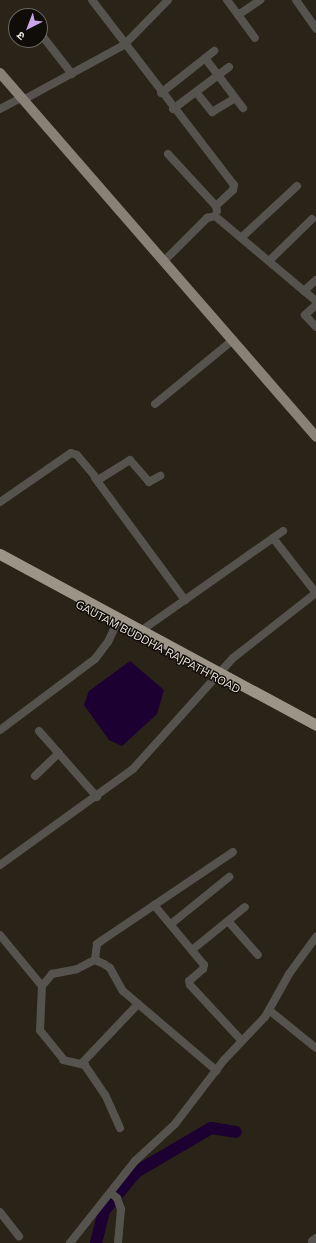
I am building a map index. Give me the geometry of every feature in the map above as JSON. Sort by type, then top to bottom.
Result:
[{"type":"highway","points":[[0,554],[139,632]]},
{"type":"highway","name":"GAUTAM BUDDHA RAJPATH ROAD","points":[[0,562],[116,624],[139,632],[316,731]]},
{"type":"highway","points":[[215,675],[316,725]]},
{"type":"main road","points":[[0,73],[316,437]]},
{"type":"street","points":[[92,0],[173,109],[234,185],[233,190],[216,206],[217,210],[212,216],[200,224],[164,261]]},
{"type":"street","points":[[0,109],[72,74],[124,45],[168,0]]},
{"type":"street","points":[[227,0],[255,38]]},
{"type":"street","points":[[238,15],[260,0]]},
{"type":"street","points":[[296,0],[316,29]]},
{"type":"street","points":[[48,43],[72,74]]},
{"type":"street","points":[[161,93],[214,51]]},
{"type":"street","points":[[205,58],[217,76],[243,108]]},
{"type":"street","points":[[173,109],[229,67]]},
{"type":"street","points":[[196,92],[212,112],[235,98]]},
{"type":"street","points":[[168,154],[216,206]]},
{"type":"street","points":[[242,237],[297,186]]},
{"type":"street","points":[[212,216],[219,219],[242,237],[316,301]]},
{"type":"street","points":[[269,261],[312,219]]},
{"type":"street","points":[[304,291],[316,280]]},
{"type":"street","points":[[316,305],[306,315],[316,327]]},
{"type":"street","points":[[155,404],[233,340]]},
{"type":"street","points":[[0,502],[71,453],[77,455],[185,600]]},
{"type":"street","points":[[95,478],[101,480],[130,460],[149,482],[160,476]]},
{"type":"street","points":[[139,632],[283,531]]},
{"type":"street","points":[[0,865],[97,797],[145,758],[215,675],[316,593],[273,538]]},
{"type":"street","points":[[0,730],[95,659],[108,642],[116,624]]},
{"type":"street","points":[[39,730],[97,797]]},
{"type":"street","points":[[35,776],[59,753]]},
{"type":"street","points":[[95,960],[97,944],[233,852]]},
{"type":"street","points":[[171,924],[229,878]]},
{"type":"street","points":[[154,905],[192,950],[204,967],[189,981],[190,985],[242,1041]]},
{"type":"street","points":[[192,950],[245,907]]},
{"type":"street","points":[[228,921],[258,955]]},
{"type":"street","points":[[0,935],[42,986]]},
{"type":"street","points":[[70,1243],[114,1196],[135,1161],[185,1113],[217,1071],[269,1010],[288,974],[316,938]]},
{"type":"street","points":[[83,1062],[64,1060],[40,1030],[42,986],[52,974],[77,969],[95,960]]},
{"type":"street","points":[[95,960],[110,968],[123,991],[217,1071]]},
{"type":"street","points":[[83,1062],[138,1004]]},
{"type":"street","points":[[269,1010],[316,1048]]},
{"type":"street","points":[[83,1062],[105,1095],[120,1128]]},
{"type":"street","points":[[114,1196],[121,1209],[118,1243]]},
{"type":"street","points":[[0,1212],[19,1236]]},
{"type":"shaded area","points":[[130,661],[164,690],[157,714],[122,746],[109,740],[84,705],[89,691]]},
{"type":"waterway","points":[[96,1243],[104,1211],[136,1172],[211,1128],[236,1132]]}]
